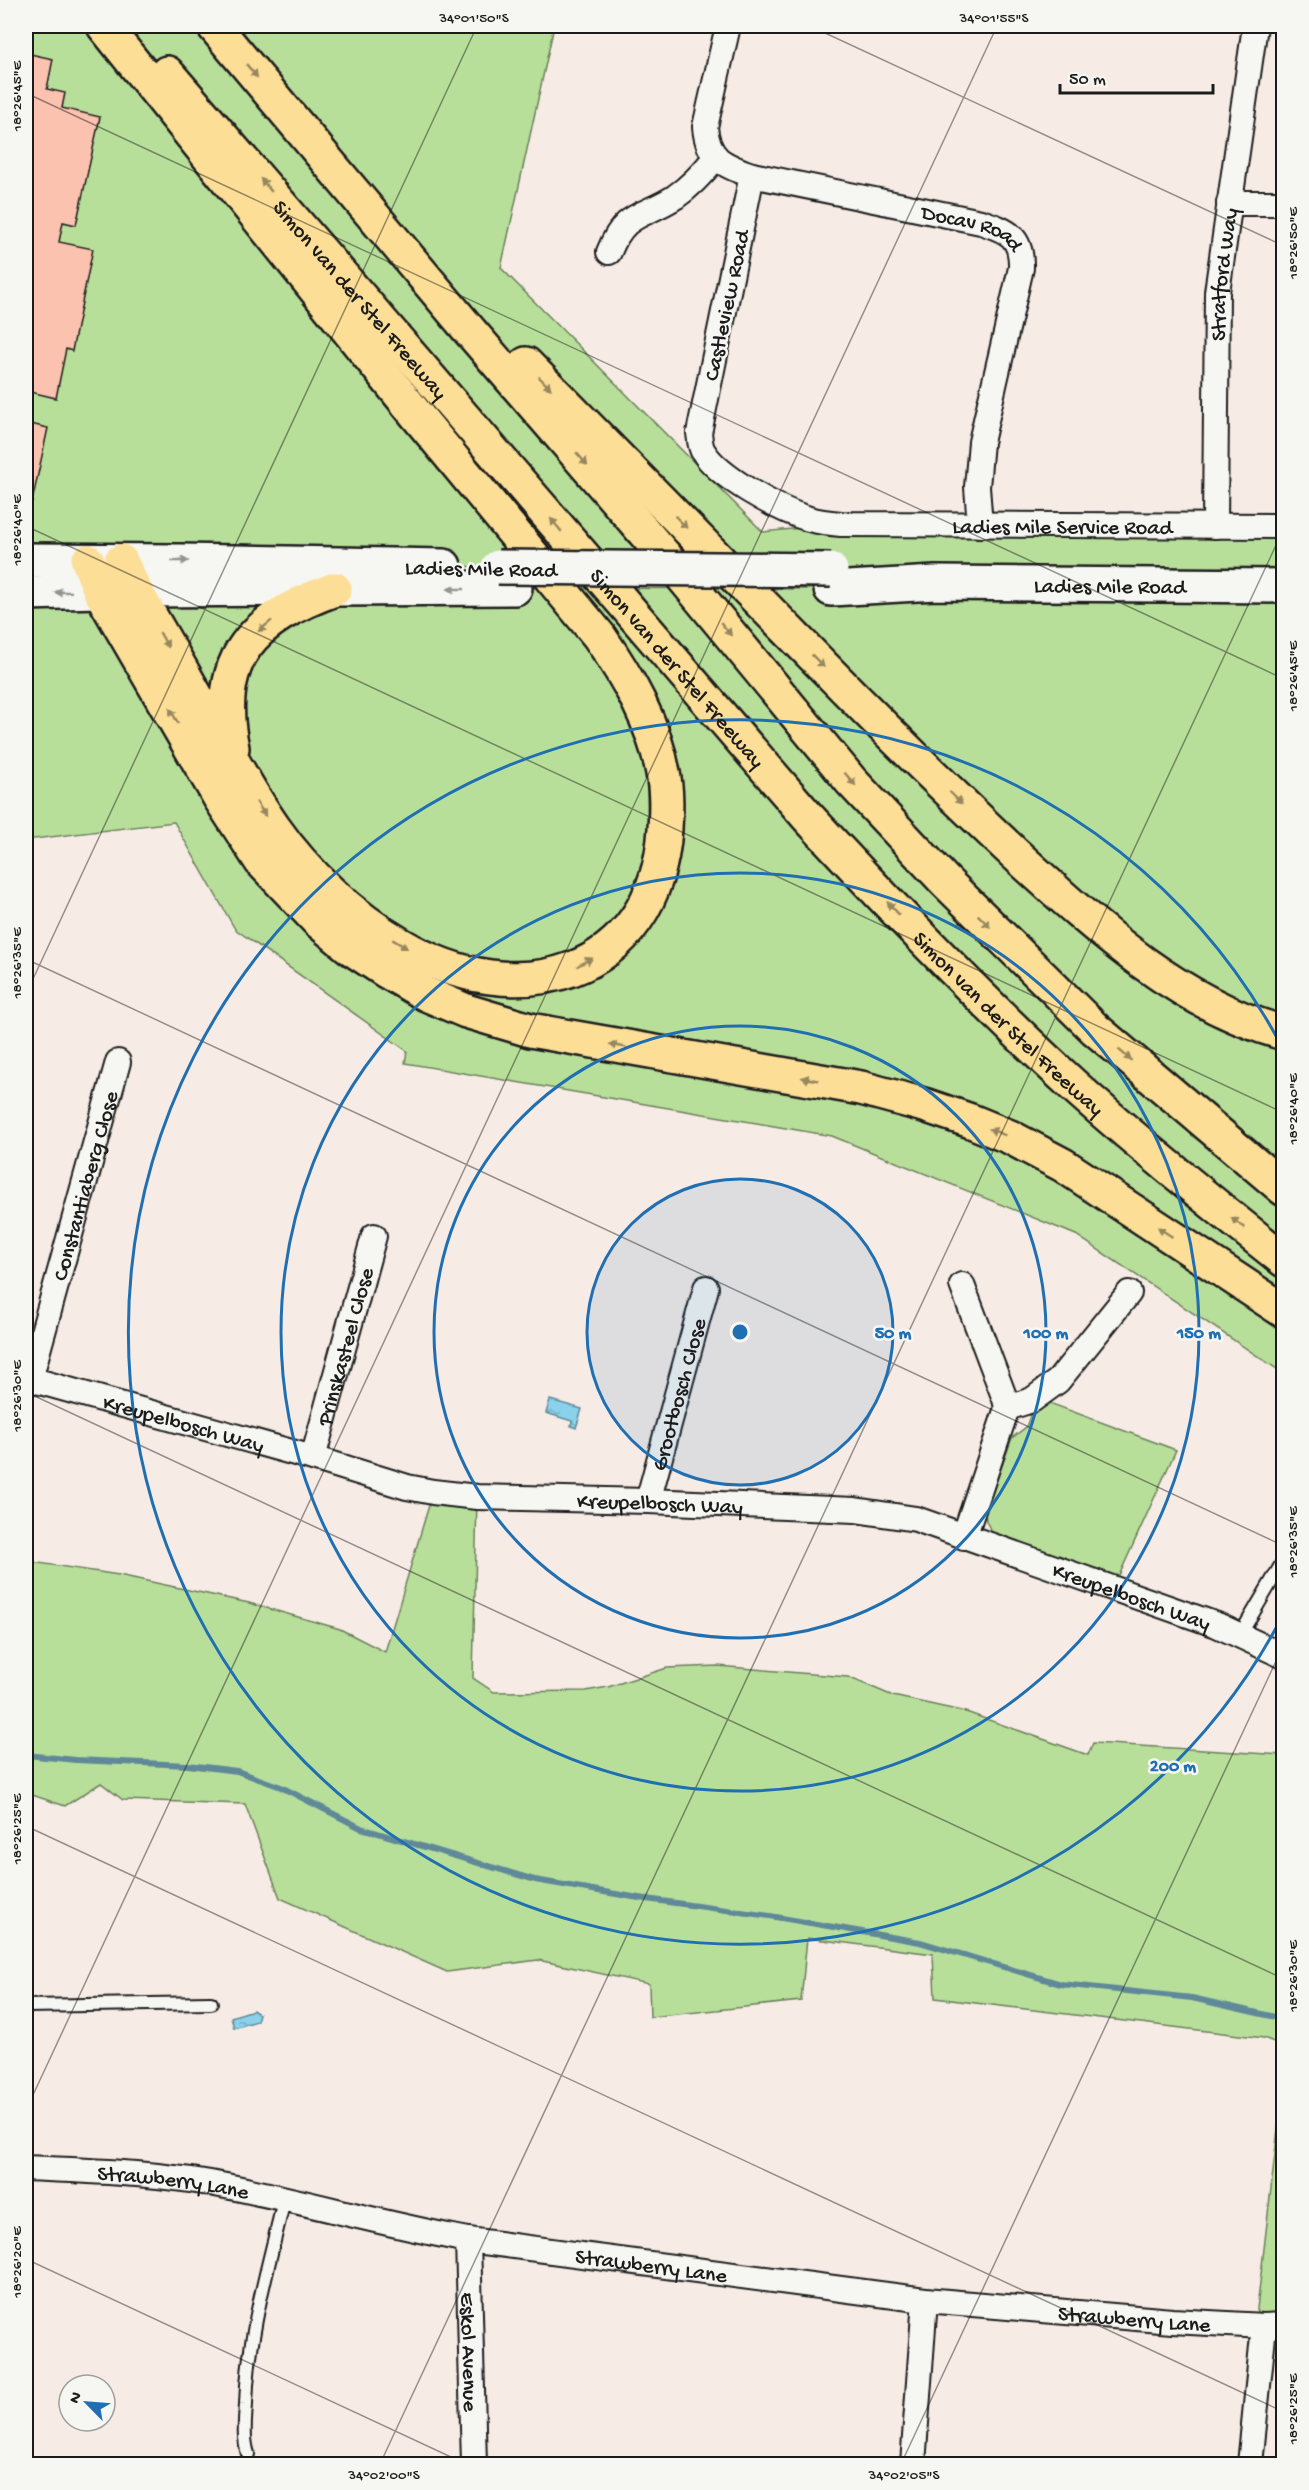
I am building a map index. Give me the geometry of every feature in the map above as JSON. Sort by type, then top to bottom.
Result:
[{"type":"highway","points":[[104,26],[348,331],[599,636],[617,663],[641,705],[656,742],[664,774],[667,806],[664,847],[656,885],[637,919],[612,946],[580,965],[539,978],[512,980],[476,975],[438,964],[401,945],[363,919],[327,888],[275,830],[235,765],[128,576]]},
{"type":"highway","name":"Simon van der Stel Freeway","points":[[125,26],[259,177],[807,816],[907,923],[1074,1086],[1215,1206],[1284,1260]]},
{"type":"highway","points":[[214,26],[468,330],[677,570],[867,798],[945,881],[1095,1029],[1284,1189]]},
{"type":"highway","points":[[327,161],[907,751],[1070,904],[1151,968],[1191,994],[1229,1012],[1284,1033]]},
{"type":"highway","points":[[88,561],[100,591],[220,798],[261,861],[317,920],[351,948],[386,971],[426,994],[466,1011],[530,1030],[861,1088],[924,1105],[971,1121],[1010,1137],[1063,1165],[1284,1311]]},
{"type":"highway","points":[[235,765],[227,703],[232,673],[240,653],[252,637],[282,613],[301,601],[335,589]]},
{"type":"main road","name":"Ladies Mile Road","points":[[26,560],[88,561],[128,576],[335,589],[506,578]]},
{"type":"main road","name":"Ladies Mile Road","points":[[26,592],[100,591],[128,576],[831,580],[1284,586]]},
{"type":"street","points":[[728,26],[705,127],[707,144],[715,158],[729,167],[752,175]]},
{"type":"street","name":"Stratford Way","points":[[1215,526],[1216,292],[1254,26]]},
{"type":"street","points":[[609,252],[616,233],[626,222],[672,199],[688,188],[715,158]]},
{"type":"street","name":"Castleview Road","points":[[752,175],[699,433],[701,448],[713,465],[732,480],[806,518],[841,524]]},
{"type":"street","name":"Docav Road","points":[[752,175],[981,222],[1007,231],[1016,240],[1021,252],[1021,268],[981,442],[978,468],[980,525]]},
{"type":"street","points":[[1229,203],[1284,203]]},
{"type":"street","name":"Ladies Mile Service Road","points":[[841,524],[1284,526]]},
{"type":"street","name":"Constantiaberg Close","points":[[28,1379],[118,1062]]},
{"type":"street","name":"Prinskasteel Close","points":[[313,1458],[375,1236]]},
{"type":"street","points":[[962,1285],[1007,1408],[964,1537]]},
{"type":"street","name":"Grootbosch Close","points":[[648,1501],[706,1288]]},
{"type":"street","points":[[1007,1408],[1032,1400],[1058,1381],[1129,1293]]},
{"type":"street","name":"Kreupelbosch Way","points":[[28,1379],[313,1458],[407,1487],[433,1492],[477,1497],[648,1501],[885,1513],[916,1519],[1217,1624],[1284,1656]]},
{"type":"street","name":"Strawberry Lane","points":[[26,2168],[143,2174],[230,2187],[399,2227],[468,2240],[926,2300],[1160,2320],[1274,2325]]},
{"type":"street","name":"Eskol Avenue","points":[[468,2240],[474,2464]]},
{"type":"street","points":[[913,2464],[926,2300]]},
{"type":"street","points":[[1250,2464],[1274,2325]]},
{"type":"lane","points":[[1240,1635],[1284,1560]]},
{"type":"lane","points":[[26,2006],[211,2003]]},
{"type":"lane","points":[[248,2454],[245,2443],[246,2381],[252,2331],[284,2200]]},
{"type":"green space","points":[[26,26],[554,26],[501,268],[763,532],[841,524],[1283,526],[1283,1373],[1076,1235],[832,1136],[405,1063],[407,1051],[235,929],[174,822],[26,840],[26,593],[515,588],[831,589],[930,583],[498,567],[26,560]]},
{"type":"green space","points":[[1048,1397],[1052,1404],[1176,1450],[1117,1580],[993,1535],[986,1521],[985,1513],[1012,1438],[1026,1427],[1033,1408]]},
{"type":"green space","points":[[433,1492],[477,1497],[473,1678],[494,1692],[586,1691],[608,1687],[667,1668],[718,1666],[848,1677],[893,1696],[966,1712],[1088,1755],[1093,1743],[1283,1755],[1283,2046],[1264,2038],[935,1998],[933,1954],[807,1938],[801,2001],[650,2017],[649,1984],[538,1960],[447,1972],[280,1898],[245,1804],[123,1800],[101,1783],[65,1806],[26,1793],[26,1561],[119,1575],[249,1603],[340,1629],[385,1652]]},
{"type":"green space","points":[[1283,2085],[1283,2325],[1255,2326]]},
{"type":"water","points":[[550,1400],[582,1409],[576,1428],[571,1426],[572,1421],[546,1413]]},
{"type":"water","points":[[253,2010],[259,2014],[257,2021],[234,2028],[231,2017]]},
{"type":"building","points":[[26,53],[53,59],[47,89],[65,93],[62,108],[100,117],[76,225],[63,222],[59,242],[93,249],[72,351],[66,349],[56,398],[26,391]]},
{"type":"building","points":[[26,423],[48,428],[32,502],[26,501]]},
{"type":"waterway","points":[[26,1755],[76,1760],[188,1765],[237,1771],[281,1787],[361,1828],[535,1880],[639,1898],[770,1916],[920,1942],[1061,1984],[1192,1998],[1284,2019]]}]
